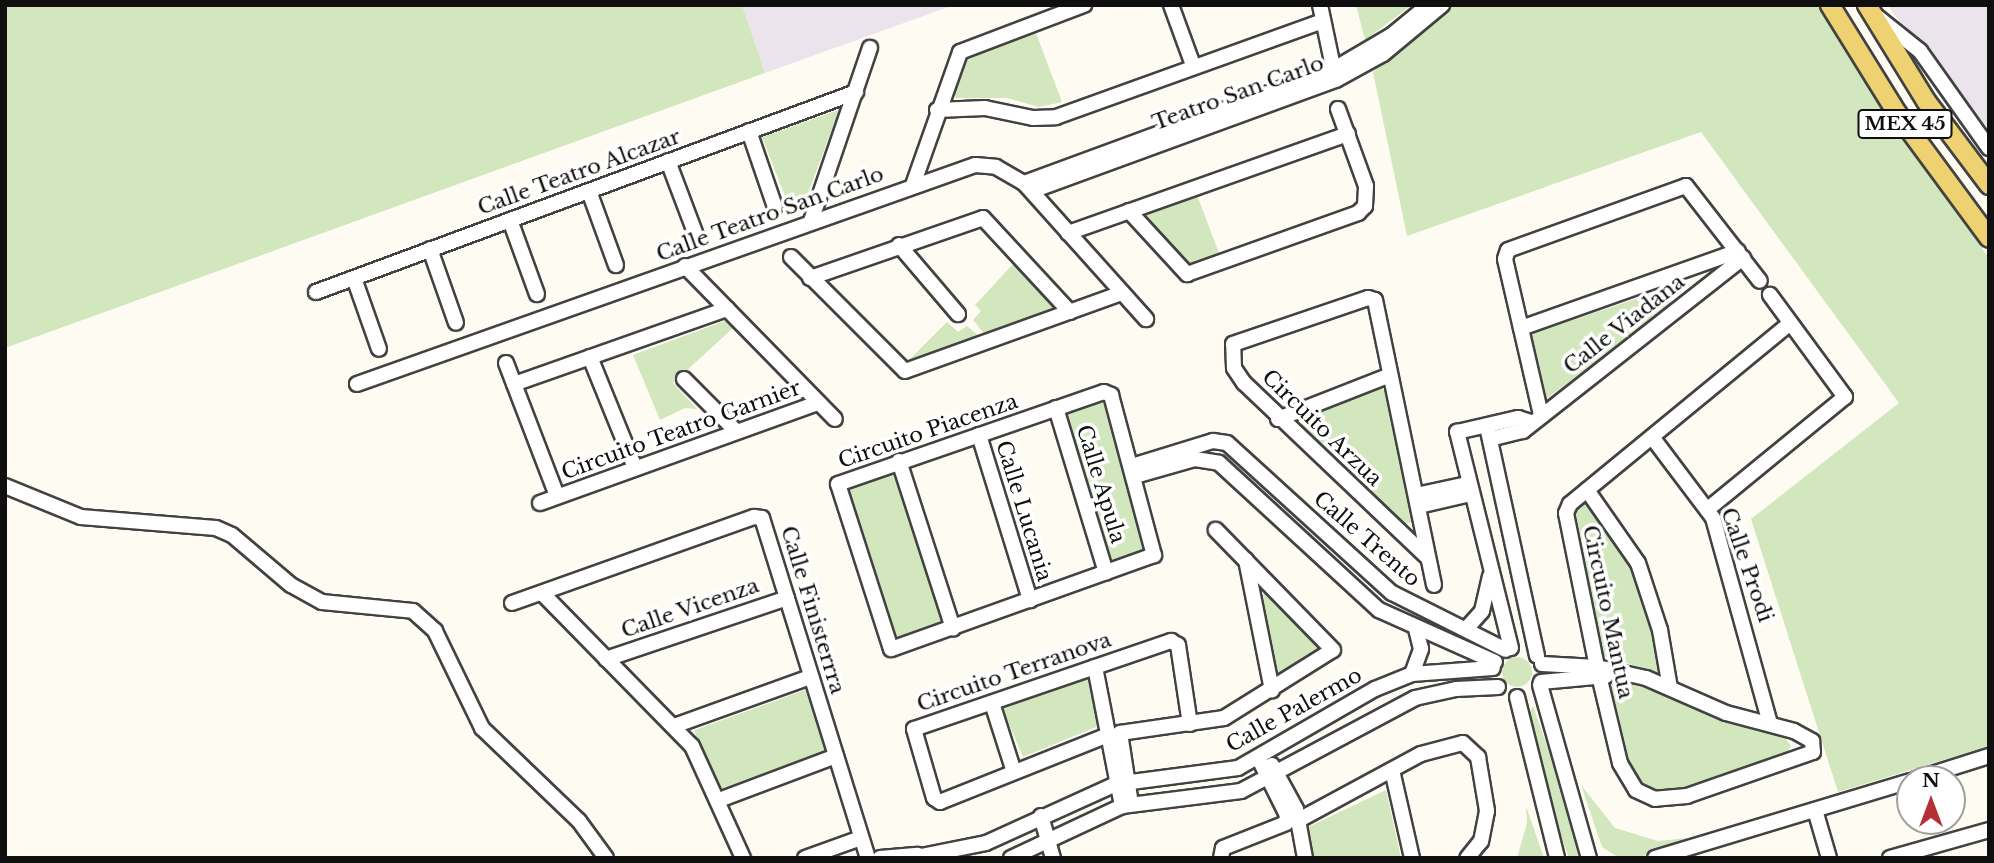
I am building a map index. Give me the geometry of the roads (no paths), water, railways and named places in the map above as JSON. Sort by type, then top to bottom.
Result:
[{"type":"main road","name":"MEX 45","points":[[1830,5],[1897,113],[1989,238]]},
{"type":"main road","name":"MEX 45","points":[[1869,9],[1926,100],[1989,185]]},
{"type":"street","points":[[913,185],[937,110],[964,48],[1084,5]]},
{"type":"street","points":[[1171,5],[1193,65]]},
{"type":"street","points":[[1320,5],[1335,75]]},
{"type":"street","name":"Teatro San Carlo","points":[[1335,75],[1392,35],[1428,5]]},
{"type":"street","name":"Teatro San Carlo","points":[[1028,187],[1335,75],[1383,54],[1441,5]]},
{"type":"street","points":[[1869,9],[1920,51],[1989,148]]},
{"type":"street","points":[[937,110],[985,108],[1033,118],[1056,117],[1193,65],[1323,21]]},
{"type":"street","points":[[811,221],[870,48]]},
{"type":"street","name":"Calle Teatro Alcazar","points":[[316,292],[856,92]]},
{"type":"street","points":[[1129,211],[1190,274],[1363,210],[1366,199],[1363,171],[1338,109]]},
{"type":"street","points":[[749,131],[775,207]]},
{"type":"street","points":[[1068,233],[1348,134]]},
{"type":"street","points":[[668,161],[696,235]]},
{"type":"street","name":"Calle Teatro San Carlo","points":[[357,384],[913,185],[987,165],[1028,187],[1146,319]]},
{"type":"street","points":[[1509,649],[1469,489],[1458,431],[1518,418],[1536,418],[1505,253],[1686,187],[1760,281]]},
{"type":"street","points":[[589,191],[616,265]]},
{"type":"street","points":[[810,278],[983,218],[1070,312]]},
{"type":"street","points":[[510,220],[537,294]]},
{"type":"street","points":[[899,245],[958,314]]},
{"type":"street","points":[[430,249],[456,324]]},
{"type":"street","points":[[1521,328],[1740,255]]},
{"type":"street","name":"Calle Viadana","points":[[1490,439],[1521,432],[1740,255]]},
{"type":"street","points":[[791,257],[905,371],[1122,293]]},
{"type":"street","name":"Circuito Teatro Garnier","points":[[685,266],[835,419]]},
{"type":"street","points":[[354,278],[379,349]]},
{"type":"street","points":[[1708,509],[1845,397],[1770,295]]},
{"type":"street","name":"Circuito Arzua","points":[[1428,558],[1278,419],[1238,376],[1230,353],[1233,344],[1372,299],[1391,375],[1434,585]]},
{"type":"street","points":[[514,384],[727,309]]},
{"type":"street","name":"Circuito Mantua","points":[[1770,723],[1809,738],[1814,748],[1810,755],[1668,800],[1643,796],[1629,782],[1620,763],[1598,674],[1566,513],[1567,507],[1587,490],[1790,323]]},
{"type":"street","points":[[590,357],[635,468]]},
{"type":"street","name":"Circuito Teatro Garnier","points":[[506,363],[557,496]]},
{"type":"street","points":[[1278,419],[1391,375]]},
{"type":"street","points":[[684,379],[736,431]]},
{"type":"street","name":"Circuito Piacenza","points":[[1109,393],[1134,471],[1155,553],[1148,560],[899,649],[888,646],[837,489],[840,482],[1056,408],[1109,393]]},
{"type":"street","name":"Circuito Teatro Garnier","points":[[541,503],[818,403]]},
{"type":"street","name":"Calle Apula","points":[[1056,408],[1106,573]]},
{"type":"street","points":[[1487,424],[1540,660],[1541,684],[1589,858]]},
{"type":"street","name":"Calle Lucania","points":[[979,435],[1030,600]]},
{"type":"street","name":"Calle Prodi","points":[[1652,437],[1708,509],[1751,640],[1770,723]]},
{"type":"street","name":"Calle Trento","points":[[1134,471],[1213,441],[1235,448],[1392,593],[1509,649]]},
{"type":"street","name":"Calle Trento","points":[[1134,471],[1208,458],[1219,463],[1368,602],[1416,629],[1494,665]]},
{"type":"street","points":[[899,461],[953,628]]},
{"type":"street","points":[[5,486],[81,517],[216,528],[262,558],[291,585],[322,602],[398,607],[419,615],[435,631],[482,728],[572,813],[606,858]]},
{"type":"street","points":[[1418,500],[1469,489]]},
{"type":"street","points":[[1587,490],[1638,563],[1660,630],[1670,688]]},
{"type":"street","name":"Calle Finisterrra","points":[[512,603],[757,516],[764,521],[868,858]]},
{"type":"street","name":"Circuito Terranova","points":[[1190,724],[1174,641],[914,729],[934,798],[944,802],[1114,734],[1190,724],[1224,718],[1332,653],[1334,647],[1216,530]]},
{"type":"street","points":[[1246,560],[1272,690]]},
{"type":"street","points":[[1466,629],[1486,602],[1491,571]]},
{"type":"street","points":[[542,593],[674,726],[696,753],[743,858]]},
{"type":"street","name":"Calle Vicenza","points":[[606,659],[787,597]]},
{"type":"street","points":[[1412,674],[1421,649],[1416,629]]},
{"type":"street","points":[[1498,687],[1494,665],[1509,649],[1525,648],[1540,660],[1598,674]]},
{"type":"street","name":"Calle Palermo","points":[[880,858],[971,848],[1122,783],[1217,774],[1263,757],[1375,689],[1412,674],[1494,665]]},
{"type":"street","points":[[1095,667],[1114,734],[1127,805]]},
{"type":"street","points":[[1517,697],[1541,684],[1613,672],[1670,688],[1726,713],[1770,723]]},
{"type":"street","points":[[674,726],[810,677]]},
{"type":"street","points":[[1011,858],[1042,848],[1127,805],[1228,795],[1272,775],[1396,705],[1456,689],[1498,687],[1517,697],[1557,858]]},
{"type":"street","points":[[992,703],[1014,772]]},
{"type":"street","points":[[1297,821],[1437,747],[1463,743],[1475,750],[1487,811],[1480,841],[1467,858]]},
{"type":"street","points":[[719,800],[836,756]]},
{"type":"street","points":[[1960,765],[1989,756]]},
{"type":"street","points":[[1263,757],[1297,821],[1305,858]]},
{"type":"street","points":[[1392,770],[1412,858]]},
{"type":"street","points":[[1221,858],[1223,848],[1282,827],[1287,815],[1272,775]]},
{"type":"street","points":[[1655,858],[1896,785]]},
{"type":"street","points":[[1815,810],[1829,858]]},
{"type":"street","points":[[1037,818],[1042,848],[1053,858]]},
{"type":"street","points":[[1890,858],[1989,830]]},
{"type":"street","points":[[805,858],[861,838]]}]
